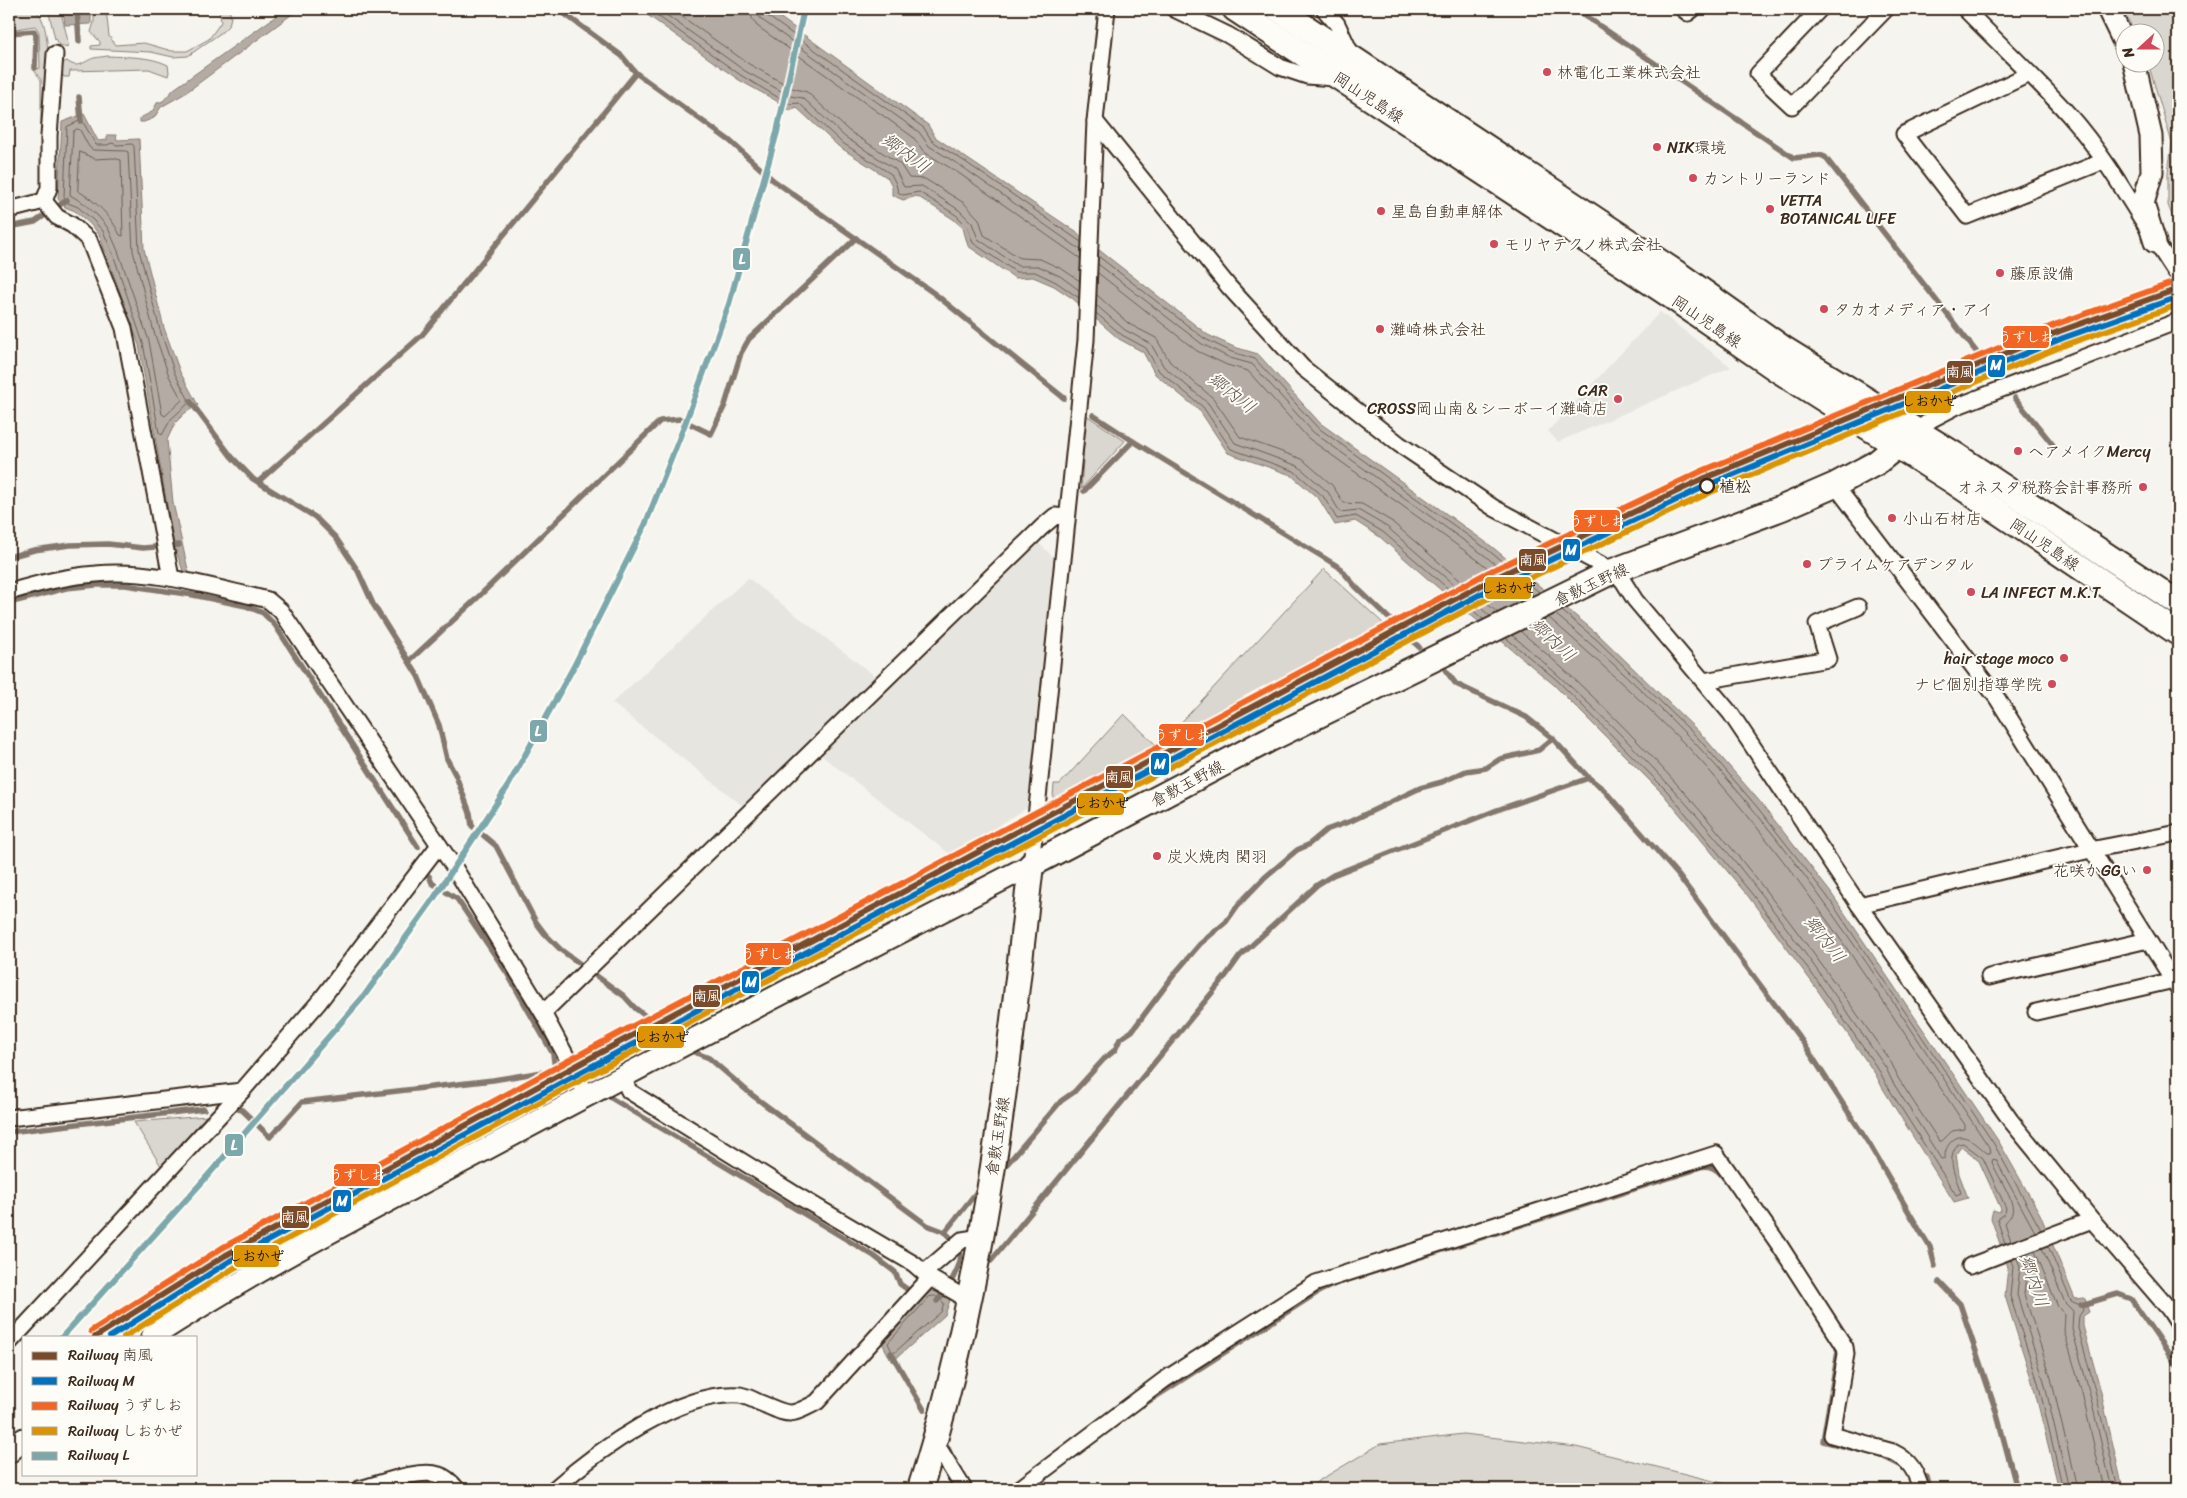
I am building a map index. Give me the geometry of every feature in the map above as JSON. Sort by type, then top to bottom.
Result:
[{"type":"main road","name":"岡山児島線","points":[[1235,9],[1347,69],[1456,140],[1896,447],[1951,480],[2178,633]]},
{"type":"main road","name":"岡山児島線","points":[[1278,9],[1347,69]]},
{"type":"main road","name":"岡山児島線","points":[[1456,140],[1681,276],[1784,348],[1916,431],[2178,603]]},
{"type":"main road","name":"倉敷玉野線","points":[[920,1489],[935,1442],[961,1301],[981,1237],[1004,1098],[1031,865],[1268,740],[1606,575],[1782,508],[1835,485],[1876,463],[1916,431]]},
{"type":"main road","points":[[2103,583],[2120,564]]},
{"type":"street","points":[[154,1336],[303,1246],[622,1076],[1031,865],[1066,516],[1086,340],[1094,121],[1107,9]]},
{"type":"street","points":[[1174,9],[1228,35],[1280,67],[1307,76],[1347,69],[1337,24],[1324,9]]},
{"type":"street","points":[[1683,9],[1688,13],[1692,9]]},
{"type":"street","points":[[1820,9],[1758,74],[1792,106],[1886,9]]},
{"type":"street","points":[[1965,9],[2070,116],[2120,183],[2155,242],[2178,276]]},
{"type":"street","points":[[2108,9],[2114,22]]},
{"type":"street","points":[[45,203],[48,188],[49,136],[55,54]]},
{"type":"street","points":[[2136,72],[2151,136],[2152,172],[2143,204],[2155,242]]},
{"type":"street","points":[[2029,74],[1904,134],[1967,216],[2104,161]]},
{"type":"street","points":[[1094,121],[1229,287],[1303,368],[1399,444],[1494,508],[1606,575],[1623,581],[1635,600],[1731,714],[1859,905],[2010,1121],[2169,1309],[2178,1323]]},
{"type":"street","points":[[9,210],[45,203]]},
{"type":"street","points":[[45,203],[57,217],[72,224],[89,240],[124,328],[165,546],[183,580]]},
{"type":"street","points":[[1916,431],[1936,416],[1955,407],[2178,321]]},
{"type":"street","points":[[1835,485],[1996,698],[2176,984],[2036,1012]]},
{"type":"street","points":[[543,1013],[1042,527],[1055,516],[1066,516]]},
{"type":"street","points":[[9,592],[38,583],[96,574],[131,574],[183,580],[256,596],[268,600],[281,610],[439,845],[543,1013],[587,1095]]},
{"type":"street","points":[[1704,681],[1828,659],[1818,624],[1858,607]]},
{"type":"street","points":[[1859,905],[2090,850],[2178,833]]},
{"type":"street","points":[[9,1343],[242,1091],[319,1002],[439,845]]},
{"type":"street","points":[[1989,977],[2148,940]]},
{"type":"street","points":[[622,1076],[629,1091],[798,1196],[914,1264],[961,1301]]},
{"type":"street","points":[[9,1118],[242,1091]]},
{"type":"street","points":[[1019,1489],[1164,1380],[1316,1283],[1716,1154],[1780,1246],[1846,1347],[1832,1435],[1902,1456],[1911,1464],[1921,1489]]},
{"type":"street","points":[[1970,1266],[2092,1220]]},
{"type":"street","points":[[554,1489],[576,1470],[630,1432],[676,1409],[716,1396],[742,1395],[787,1415],[817,1402],[931,1278],[956,1245],[962,1240],[981,1237]]},
{"type":"street","points":[[9,1452],[22,1441]]},
{"type":"street","points":[[935,1442],[964,1489]]},
{"type":"street","points":[[359,1489],[422,1472],[439,1475],[451,1482],[457,1489]]},
{"type":"shaded area","points":[[26,8],[35,10],[42,20],[46,36],[48,81],[41,161],[41,80],[34,70],[40,68],[39,32],[35,26],[9,30],[9,9]]},
{"type":"shaded area","points":[[48,9],[61,9],[68,47],[59,45],[55,39]]},
{"type":"shaded area","points":[[94,9],[106,9],[109,36],[115,45],[144,43],[172,51],[187,51],[209,39],[221,22],[219,9],[229,9],[231,17],[229,25],[222,32],[188,56],[173,57],[151,52],[91,49],[91,46],[100,45],[100,42],[91,32],[94,22]]},
{"type":"shaded area","points":[[2122,9],[2178,9],[2178,231],[2168,205],[2168,173],[2172,143],[2151,72],[2164,72],[2164,22],[2129,22]]},
{"type":"shaded area","points":[[107,56],[161,62],[168,65],[168,76],[149,69],[70,71],[69,77],[64,77],[59,70],[60,64],[67,61],[78,65],[94,58]]},
{"type":"shaded area","name":"CAR CROSS岡山南＆シーボーイ灘崎店","points":[[1660,312],[1731,367],[1558,442],[1548,431]]},
{"type":"shaded area","points":[[1086,415],[1125,441],[1081,489]]},
{"type":"shaded area","points":[[1038,542],[1054,558],[1030,806],[951,855],[809,746],[747,809],[612,703],[748,578],[889,687]]},
{"type":"shaded area","points":[[1324,569],[1385,625],[1162,743]]},
{"type":"shaded area","points":[[1124,714],[1157,746],[1071,792],[1053,798],[1054,784],[1060,784]]},
{"type":"shaded area","points":[[206,1116],[161,1166],[134,1122]]},
{"type":"shaded area","points":[[1463,1434],[1576,1447],[1746,1489],[1305,1489],[1380,1444]]},
{"type":"water","points":[[63,9],[91,9],[91,24],[65,25]]},
{"type":"water","points":[[286,9],[299,9],[184,94],[161,107],[154,118],[140,122],[140,118],[152,112],[157,103],[163,101],[174,89]]},
{"type":"water","name":"郷内川","points":[[639,9],[765,9],[778,16],[928,125],[935,137],[1076,232],[1208,335],[1234,347],[1258,354],[1320,423],[1491,546],[1600,636],[1702,735],[1761,803],[1831,893],[1999,1142],[2040,1214],[2075,1299],[2085,1298],[2089,1312],[2083,1316],[2083,1326],[2100,1388],[2123,1489],[2059,1489],[2033,1384],[2005,1296],[2008,1267],[1991,1218],[1993,1210],[1999,1212],[2001,1209],[1979,1161],[1961,1147],[1956,1154],[1959,1174],[1968,1198],[1954,1202],[1876,1075],[1814,985],[1748,896],[1663,794],[1553,684],[1380,537],[1355,521],[1335,525],[1319,499],[1291,475],[1228,453],[1200,411],[1155,374],[1143,352],[1119,339],[1072,298],[1054,286],[1033,277],[1015,278],[968,246],[963,228],[953,219],[917,196],[903,200],[892,195],[892,186],[888,178],[838,146],[796,107],[791,111],[739,80]]},
{"type":"water","points":[[84,114],[98,141],[107,140],[107,135],[116,135],[117,140],[139,139],[144,249],[164,328],[180,372],[198,405],[185,413],[175,423],[167,440],[173,503],[189,574],[184,574],[174,545],[139,345],[99,234],[75,211],[65,207],[58,199],[62,122]]},
{"type":"water","points":[[936,1291],[950,1300],[945,1315],[892,1362],[882,1343],[926,1292]]},
{"type":"waterway","points":[[77,9],[79,41]]},
{"type":"waterway","points":[[558,9],[622,56],[636,73],[730,141],[773,180],[935,294],[1064,398]]},
{"type":"waterway","points":[[1575,9],[1794,158],[1820,155],[1825,157],[1978,354]]},
{"type":"waterway","points":[[9,33],[34,31],[36,35],[35,68]]},
{"type":"waterway","points":[[258,482],[422,335],[636,73]]},
{"type":"waterway","points":[[79,97],[81,121]]},
{"type":"waterway","points":[[9,227],[35,222],[67,200]]},
{"type":"waterway","points":[[409,661],[473,602],[660,421],[680,419],[711,434],[725,405],[741,353],[749,339],[856,238]]},
{"type":"waterway","points":[[2015,398],[2053,445]]},
{"type":"waterway","points":[[190,401],[231,456],[253,479],[315,517],[336,538],[358,571],[373,604],[418,676],[439,725],[447,759],[456,776],[470,813],[472,826],[496,846],[536,922],[545,934],[561,950],[624,996],[635,1008],[670,1035]]},
{"type":"waterway","points":[[1093,415],[1133,441]]},
{"type":"waterway","points":[[1084,491],[1133,441],[1339,567],[1356,587],[1419,647]]},
{"type":"waterway","points":[[9,557],[34,550],[70,545],[108,544],[143,548],[179,545]]},
{"type":"waterway","points":[[9,603],[66,588],[125,585],[193,595],[246,606],[263,613],[275,625],[418,847]]},
{"type":"waterway","points":[[1446,671],[1456,684],[1526,717],[1551,737],[1589,778],[1604,790],[1678,875],[1802,1041],[1869,1144],[1930,1247],[1935,1266]]},
{"type":"waterway","points":[[1007,1164],[1061,1101],[1074,1092],[1104,1059],[1115,1050],[1120,1039],[1132,1031],[1176,972],[1200,944],[1226,922],[1238,905],[1264,878],[1297,850],[1308,845],[1326,830],[1351,821],[1420,788],[1442,782],[1466,771],[1486,768],[1500,759],[1539,750],[1553,738]]},
{"type":"waterway","points":[[991,1261],[1225,977],[1240,956],[1317,885],[1333,875],[1497,810],[1589,778]]},
{"type":"waterway","points":[[238,1109],[242,1110],[270,1137],[302,1102],[493,1080],[555,1070],[553,1054],[507,973],[457,899],[432,883],[429,876]]},
{"type":"waterway","points":[[694,1052],[709,1058],[752,1095],[927,1225],[945,1232]]},
{"type":"waterway","points":[[611,1098],[874,1256],[895,1272],[900,1284],[915,1295]]},
{"type":"waterway","points":[[9,1132],[204,1109]]},
{"type":"waterway","points":[[1342,1282],[1701,1167],[1713,1168],[1724,1178]]},
{"type":"waterway","points":[[937,1301],[957,1270],[961,1256],[958,1246],[945,1232],[979,1189]]},
{"type":"waterway","points":[[1939,1282],[1960,1304],[1996,1411],[2017,1489]]},
{"type":"waterway","points":[[1143,1405],[1320,1291],[1333,1285]]},
{"type":"waterway","points":[[2081,1305],[2118,1294],[2131,1299],[2178,1367]]},
{"type":"waterway","points":[[1836,1346],[1838,1351],[1823,1441],[1863,1451]]},
{"type":"waterway","points":[[891,1353],[924,1410]]},
{"type":"waterway","points":[[948,1448],[952,1457]]},
{"type":"waterway","points":[[1880,1455],[1902,1466]]},
{"type":"waterway","points":[[1922,1476],[1927,1477],[1930,1489]]},
{"type":"rail line","name":"L","points":[[63,1336],[203,1181],[364,996],[432,901],[508,786],[573,668],[645,525],[683,429],[729,304],[777,132],[804,9]]},
{"type":"rail line","name":"うずしお","points":[[91,1331],[222,1248],[616,1035],[1489,572],[1702,471],[2057,324],[2175,282]]},
{"type":"rail line","name":"南風","points":[[97,1336],[226,1255],[620,1042],[1493,579],[1705,478],[2060,331],[2178,289]]},
{"type":"rail line","name":"M","points":[[112,1336],[230,1261],[624,1049],[1496,586],[1708,485],[2063,338],[2178,297]]},
{"type":"rail line","name":"しおかぜ","points":[[126,1336],[234,1268],[627,1055],[1500,592],[1711,492],[2065,345],[2178,305]]},
{"type":"place","name":"林電化工業株式会社","points":[[1547,72]]},
{"type":"place","name":"NIK環境","points":[[1657,147]]},
{"type":"place","name":"カントリーランド","points":[[1693,178]]},
{"type":"place","name":"VETTA BOTANICAL LIFE","points":[[1770,209]]},
{"type":"place","name":"星島自動車解体","points":[[1381,211]]},
{"type":"place","name":"モリヤテクノ株式会社","points":[[1494,244]]},
{"type":"place","name":"藤原設備","points":[[2000,273]]},
{"type":"place","name":"タカオメディア・アイ","points":[[1824,309]]},
{"type":"place","name":"灘崎株式会社","points":[[1380,329]]},
{"type":"place","name":"CAR CROSS岡山南＆シーボーイ灘崎店","points":[[1618,399]]},
{"type":"place","name":"ヘアメイクMercy","points":[[2018,451]]},
{"type":"place","name":"植松","points":[[1707,486]]},
{"type":"place","name":"オネスタ税務会計事務所","points":[[2143,487]]},
{"type":"place","name":"小山石材店","points":[[1892,518]]},
{"type":"place","name":"プライムケアデンタル","points":[[1807,564]]},
{"type":"place","name":"LA INFECT M.K.T","points":[[1971,592]]},
{"type":"place","name":"hair stage moco","points":[[2064,658]]},
{"type":"place","name":"ナビ個別指導学院","points":[[2052,684]]},
{"type":"place","name":"炭火焼肉 関羽","points":[[1157,856]]},
{"type":"place","name":"花咲かGGい","points":[[2147,870]]}]
